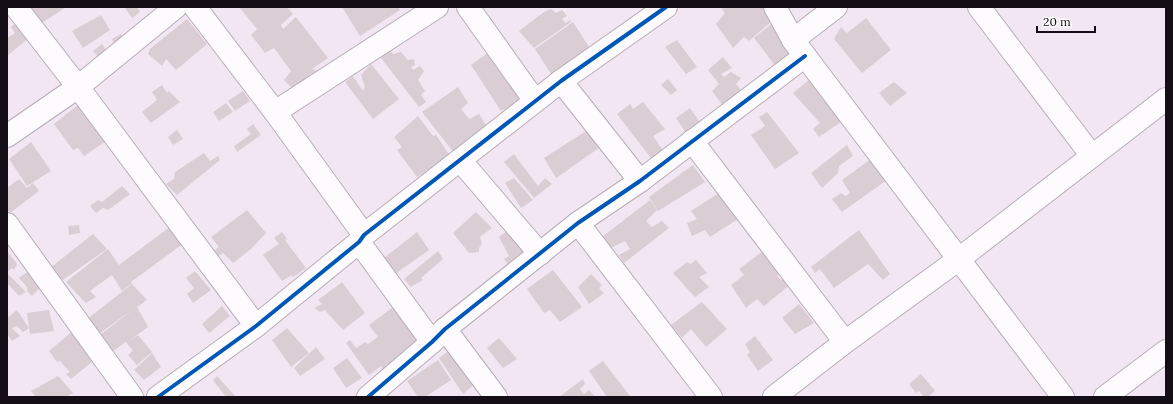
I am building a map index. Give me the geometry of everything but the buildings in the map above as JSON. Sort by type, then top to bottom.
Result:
[{"type":"street","points":[[16,7],[78,87],[256,326]]},
{"type":"street","points":[[7,136],[78,87],[176,7]]},
{"type":"street","points":[[195,7],[275,112],[361,238],[438,335],[496,397]]},
{"type":"street","points":[[275,112],[438,7]]},
{"type":"street","points":[[468,7],[535,101]]},
{"type":"street","points":[[158,397],[256,326],[361,238],[561,81],[666,7]]},
{"type":"street","points":[[776,7],[799,48],[1063,397]]},
{"type":"street","points":[[368,397],[438,335],[578,223],[640,181],[692,141],[799,48],[836,7]]},
{"type":"street","points":[[979,7],[1092,156]]},
{"type":"street","points":[[561,81],[640,181]]},
{"type":"street","points":[[774,397],[845,342],[958,259],[1166,99]]},
{"type":"street","points":[[692,141],[845,342]]},
{"type":"street","points":[[460,160],[540,254]]},
{"type":"street","points":[[578,223],[711,397]]},
{"type":"street","points":[[7,224],[132,397]]},
{"type":"street","points":[[1105,397],[1166,350]]},
{"type":"cycle path","points":[[158,397],[256,326],[359,242],[364,235],[561,81],[666,7]]},
{"type":"cycle path","points":[[368,397],[445,329],[578,223],[640,181],[805,56]]}]
